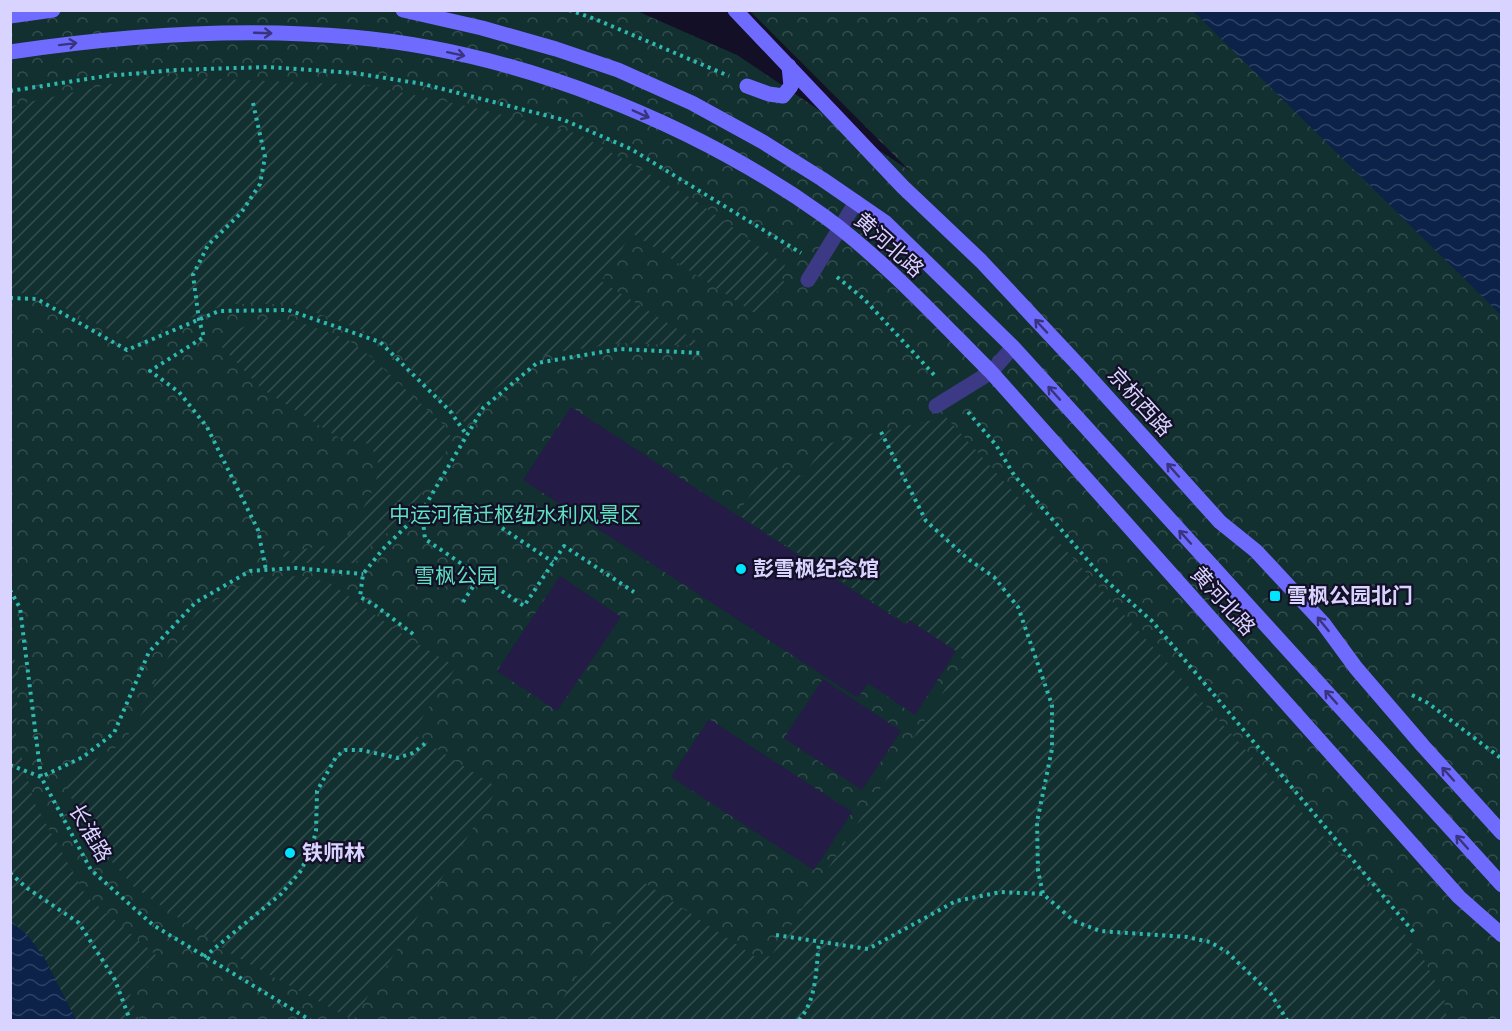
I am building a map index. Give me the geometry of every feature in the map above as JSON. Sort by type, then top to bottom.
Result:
[{"type":"main road","points":[[10,16],[53,10]]},
{"type":"main road","name":"黄河北路","points":[[403,10],[482,28],[618,70],[692,103],[753,137],[822,179],[886,223],[1013,347],[1502,885]]},
{"type":"main road","name":"京杭西路","points":[[735,10],[903,187],[981,261],[1083,369],[1220,522],[1256,551],[1323,623],[1356,668],[1502,833]]},
{"type":"main road","name":"黄河北路","points":[[10,52],[67,44],[222,32],[352,37],[432,48],[489,61],[557,81],[618,104],[687,134],[771,182],[839,228],[918,299],[991,372],[1459,897],[1502,934]]},
{"type":"main road","points":[[747,86],[769,94],[783,96],[790,86],[789,66]]},
{"type":"lane","points":[[808,280],[856,202]]},
{"type":"lane","points":[[936,406],[991,372],[1013,347]]},
{"type":"path","points":[[10,91],[105,76],[176,70],[268,67],[354,73],[423,84],[564,120],[631,149],[817,264],[843,281],[864,299],[996,445],[1014,475],[1103,578],[1152,621],[1416,935]]},
{"type":"path","points":[[253,103],[265,157],[260,184],[241,213],[208,245],[193,275],[199,320],[204,337],[150,371],[179,392],[207,427],[258,530],[266,570]]},
{"type":"path","points":[[10,298],[37,299],[127,350],[219,311],[288,310],[380,342],[450,411],[466,434]]},
{"type":"path","points":[[413,634],[360,597],[363,574],[383,549],[422,511],[483,408],[537,363],[620,349],[700,352]]},
{"type":"path","points":[[881,432],[926,521],[968,559],[994,577],[1018,607],[1052,705],[1052,749],[1037,822],[1038,871],[1043,894],[1074,921],[1100,931],[1176,936],[1210,942],[1227,952],[1271,994],[1287,1020]]},
{"type":"path","points":[[422,511],[425,539],[524,606],[564,546],[634,592]]},
{"type":"path","points":[[502,528],[553,562]]},
{"type":"path","points":[[10,765],[41,777],[83,757],[114,733],[149,652],[196,602],[250,571],[296,568],[363,574]]},
{"type":"path","points":[[463,603],[480,576]]},
{"type":"path","name":"长淮路","points":[[10,590],[20,608],[41,777],[91,870],[153,925],[310,1020]]},
{"type":"path","points":[[1407,693],[1428,703],[1502,759]]},
{"type":"path","points":[[204,957],[281,894],[300,872],[311,850],[316,831],[317,791],[336,757],[345,750],[361,750],[397,758],[413,753],[427,742]]},
{"type":"path","points":[[10,873],[27,888],[79,923],[115,980],[130,1020]]},
{"type":"path","points":[[776,934],[868,949],[956,901],[1001,892],[1043,894]]},
{"type":"path","points":[[799,1020],[807,1011],[813,992],[819,941]]},
{"type":"green space","name":"雪枫公园","points":[[10,11],[637,11],[737,55],[910,171],[750,11],[1501,11],[1501,1020],[11,1020]]},
{"type":"green space","points":[[148,76],[366,85],[471,107],[579,134],[696,201],[785,265],[781,275],[784,282],[759,316],[632,233],[601,281],[704,346],[621,343],[551,353],[531,361],[485,397],[467,425],[383,338],[293,304],[227,304],[132,341],[38,295],[11,292],[11,106]]},
{"type":"green space","points":[[264,319],[296,321],[347,339],[371,357],[446,427],[451,438],[449,446],[414,506],[396,526],[374,543],[355,563],[284,563],[283,552],[325,546],[348,537],[376,484],[378,461],[370,444],[341,439],[262,389],[218,343],[241,328]]},
{"type":"green space","points":[[946,417],[1351,867],[1422,956],[1444,998],[1447,1020],[549,1020],[639,879],[757,958],[771,956],[964,660],[737,514],[770,466],[793,471],[802,477],[826,444]]},
{"type":"green space","points":[[304,576],[330,583],[405,636],[456,667],[412,733],[498,788],[353,1020],[228,952],[134,887],[112,862],[68,793],[65,777],[122,744],[146,707],[159,673],[197,612],[237,587],[261,577]]},
{"type":"green space","points":[[10,644],[18,671],[16,737],[34,802],[86,896],[156,955],[129,991],[139,1020],[76,1020],[29,937],[11,921]]},
{"type":"water","points":[[1193,11],[1501,11],[1501,315]]},
{"type":"water","points":[[11,921],[29,937],[44,957],[76,1020],[13,1020],[10,1015]]},
{"type":"building","name":"彭雪枫纪念馆","points":[[571,407],[906,625],[909,620],[956,651],[915,715],[868,683],[858,698],[523,480]]},
{"type":"building","points":[[560,576],[621,617],[557,711],[497,671]]},
{"type":"building","points":[[823,679],[901,731],[862,790],[784,738]]},
{"type":"building","points":[[709,719],[852,812],[814,870],[671,777]]},
{"type":"place","name":"彭雪枫纪念馆","points":[[741,569]]},
{"type":"place","name":"雪枫公园北门","points":[[1275,596]]},
{"type":"place","name":"铁师林","points":[[290,853]]},
{"type":"park label","name":"中运河宿迁枢纽水利风景区","points":[[515,515]]}]
